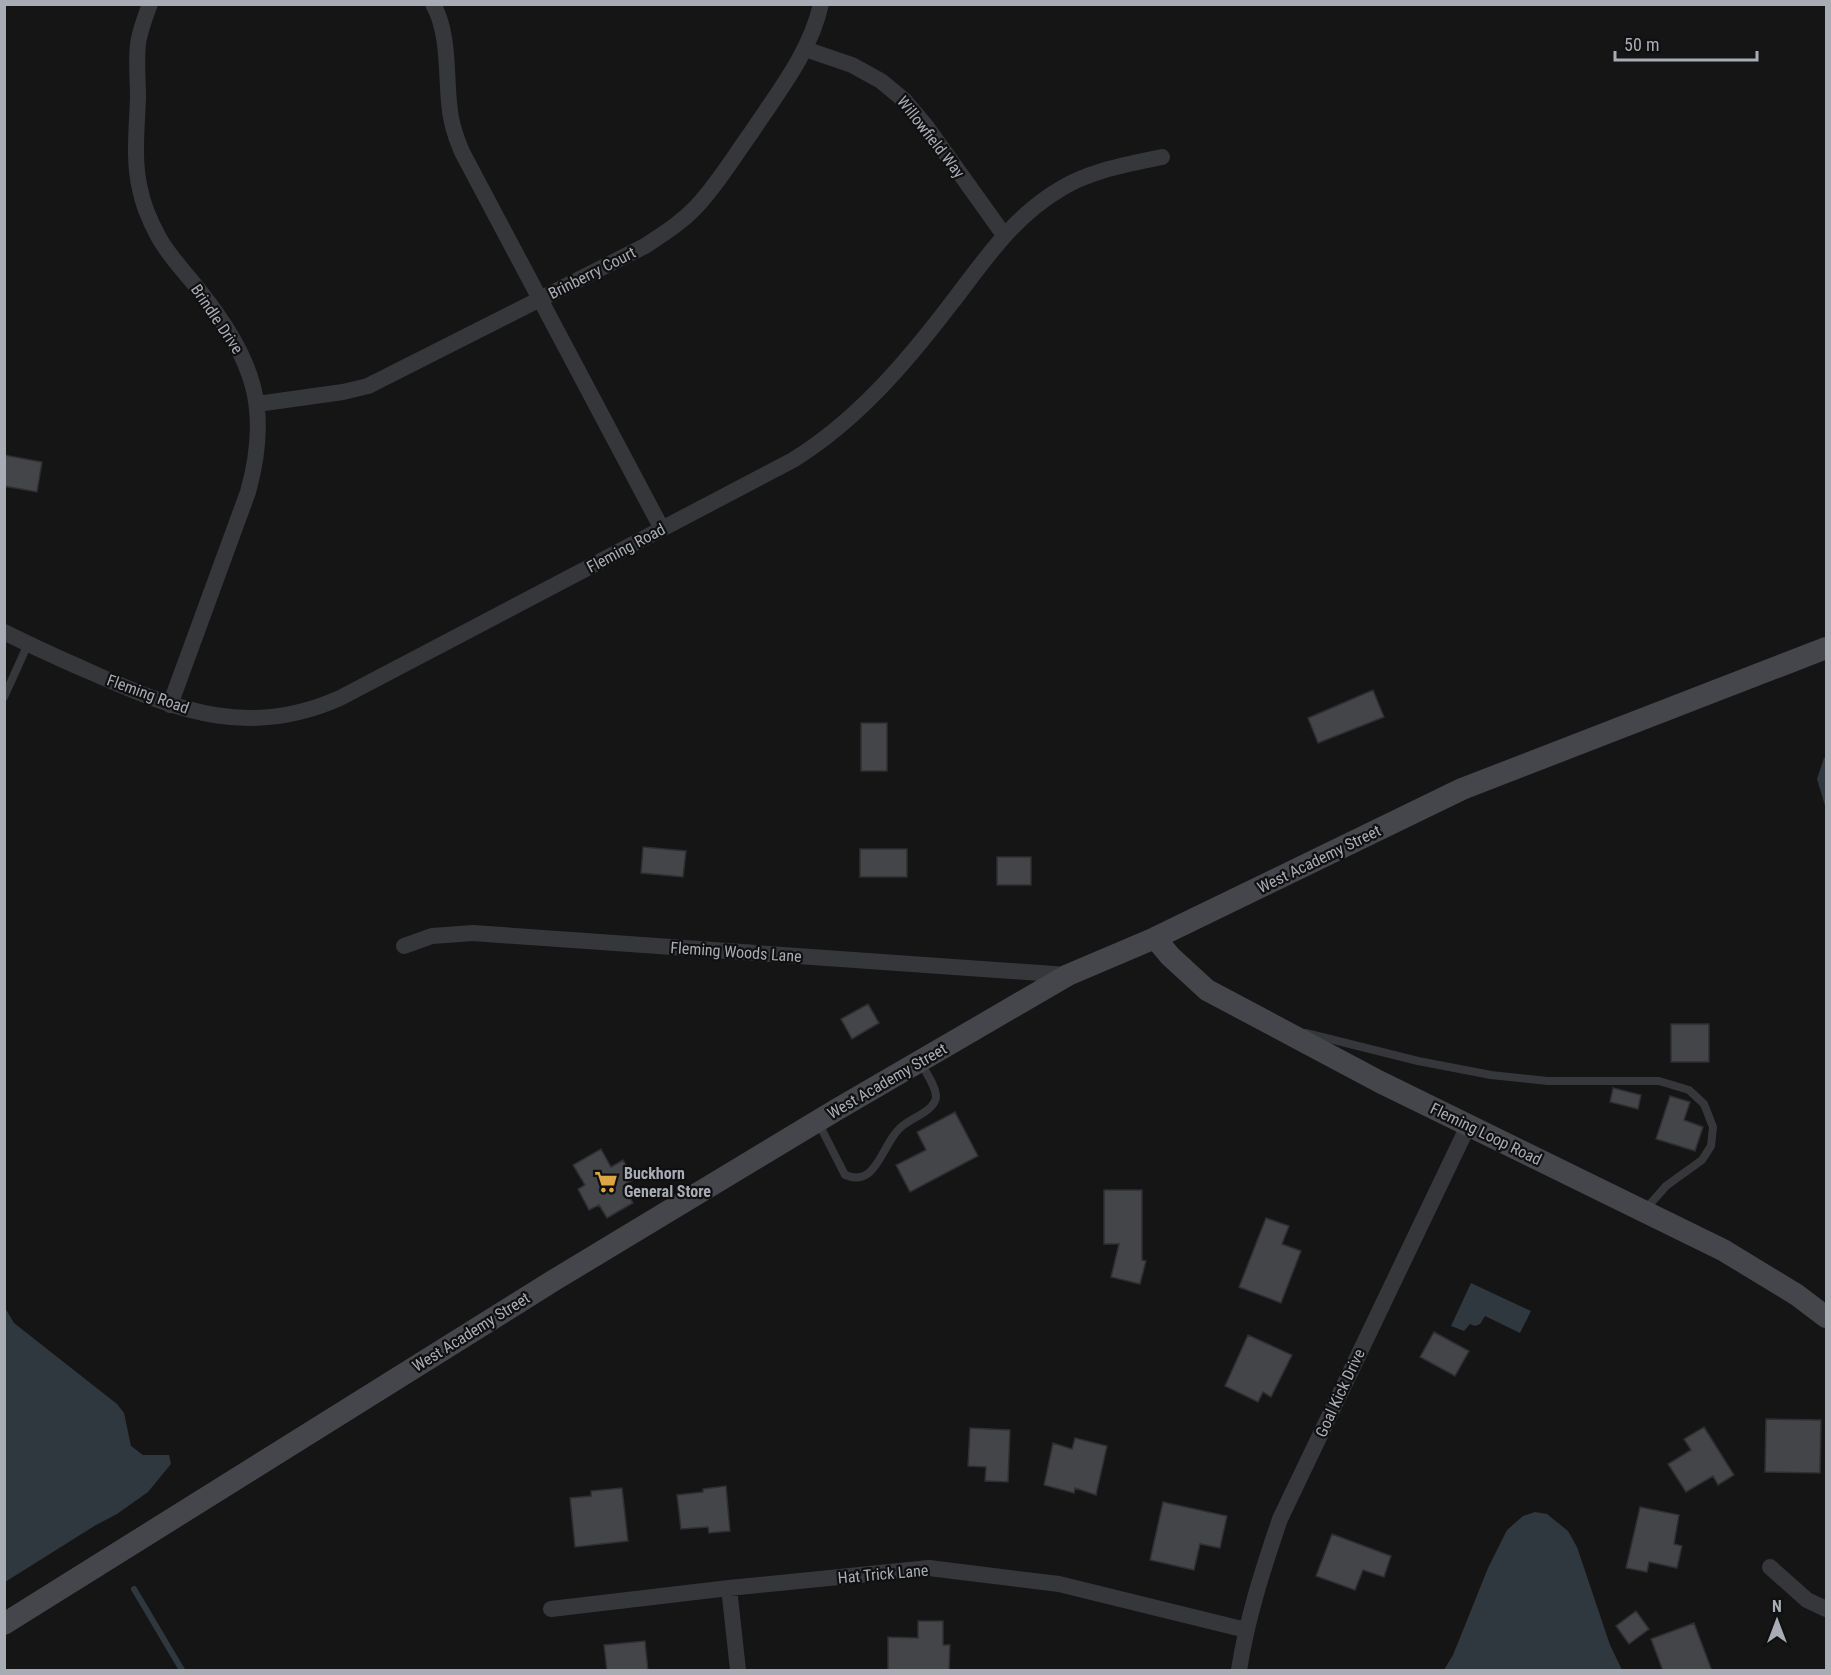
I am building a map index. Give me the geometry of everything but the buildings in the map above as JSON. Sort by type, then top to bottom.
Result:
[{"type":"main road","name":"West Academy Street","points":[[4,1624],[556,1279],[818,1121],[1068,975],[1155,938],[1462,789],[1827,648]]},
{"type":"main road","name":"Fleming Loop Road","points":[[1155,938],[1170,956],[1207,990],[1274,1027],[1468,1126],[1723,1250],[1797,1295],[1827,1317]]},
{"type":"street","name":"Brindle Drive","points":[[150,4],[138,44],[137,158],[140,188],[147,216],[159,239],[236,341],[250,374],[257,404],[258,435],[255,466],[248,492],[170,705]]},
{"type":"street","points":[[434,4],[447,62],[452,128],[462,152],[662,529]]},
{"type":"street","name":"Brinberry Court","points":[[257,404],[343,392],[368,386],[645,246],[671,229],[695,208],[718,181],[806,49],[817,22],[821,4]]},
{"type":"street","name":"Willowfield Way","points":[[806,49],[852,66],[881,81],[904,100],[926,126],[1004,234]]},
{"type":"street","name":"Fleming Road","points":[[4,632],[134,692],[170,705],[218,716],[254,719],[314,710],[793,460],[842,426],[910,355],[1004,234],[1032,209],[1063,187],[1123,165],[1162,158]]},
{"type":"street","name":"Fleming Woods Lane","points":[[404,946],[432,936],[473,933],[1068,975]]},
{"type":"street","name":"Goal Kick Drive","points":[[1239,1671],[1246,1630],[1280,1519],[1468,1126]]},
{"type":"street","points":[[1770,1567],[1807,1600],[1827,1609]]},
{"type":"street","name":"Hat Trick Lane","points":[[551,1610],[729,1588],[929,1568],[1059,1584],[1246,1630]]},
{"type":"street","points":[[729,1588],[738,1671]]},
{"type":"lane","points":[[4,697],[27,644]]},
{"type":"lane","points":[[1274,1027],[1351,1043],[1418,1061],[1491,1075],[1548,1082],[1659,1081],[1689,1090],[1704,1104],[1713,1127],[1711,1146],[1702,1160],[1666,1186],[1644,1211]]},
{"type":"lane","points":[[818,1121],[845,1175],[855,1179],[866,1176],[876,1165],[886,1144],[902,1126],[933,1106],[936,1097],[920,1062]]},
{"type":"shaded area","points":[[1826,757],[1826,809],[1817,779]]},
{"type":"shaded area","points":[[1471,1283],[1531,1311],[1520,1333],[1485,1316],[1480,1324],[1475,1326],[1470,1324],[1464,1331],[1451,1326]]},
{"type":"shaded area","points":[[5,1308],[14,1323],[117,1404],[124,1413],[131,1446],[143,1455],[169,1455],[171,1464],[148,1492],[117,1514],[5,1582]]},
{"type":"shaded area","points":[[1535,1512],[1547,1514],[1568,1531],[1577,1547],[1610,1645],[1622,1670],[1444,1670],[1453,1655],[1488,1568],[1507,1530],[1523,1516]]},
{"type":"waterway","points":[[134,1589],[182,1670]]},
{"type":"place","name":"Buckhorn General Store","points":[[606,1182]]}]
